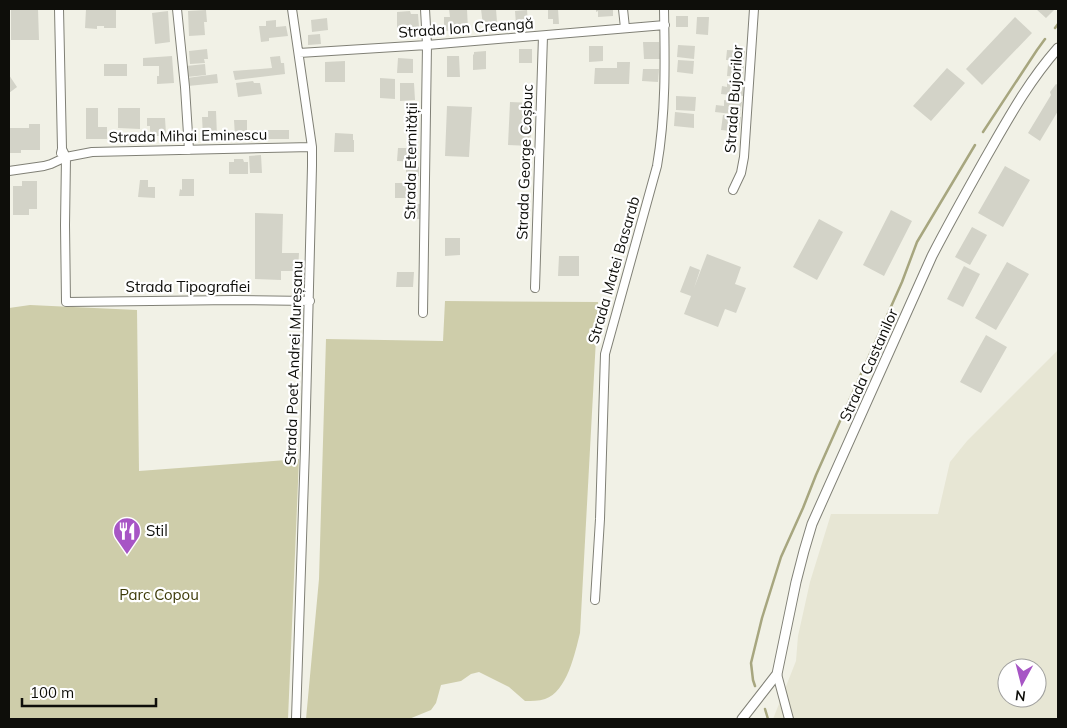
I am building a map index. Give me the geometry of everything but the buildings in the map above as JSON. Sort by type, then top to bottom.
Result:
[{"type":"street","points":[[59,9],[63,158]]},
{"type":"street","points":[[177,9],[189,150]]},
{"type":"street","name":"Strada Poet Andrei Mureșanu","points":[[292,9],[312,147],[310,301],[296,719]]},
{"type":"street","name":"Strada Eternității","points":[[423,313],[427,45],[425,9]]},
{"type":"street","points":[[624,9],[625,28]]},
{"type":"street","name":"Strada Matei Basarab","points":[[595,600],[600,519],[605,354],[657,166],[662,133],[664,9]]},
{"type":"street","name":"Strada Bujorilor","points":[[733,190],[741,173],[744,157],[754,9]]},
{"type":"street","name":"Strada Ion Creangă","points":[[299,53],[427,45],[665,25]]},
{"type":"street","name":"Strada George Coșbuc","points":[[535,288],[543,36]]},
{"type":"street","name":"Strada Castanilor","points":[[789,719],[777,674],[804,551],[812,524],[949,222],[1018,101],[1058,48]]},
{"type":"street","name":"Strada Mihai Eminescu","points":[[9,170],[44,166],[63,158],[92,152],[312,147]]},
{"type":"street","name":"Strada Tipografiei","points":[[63,158],[66,302],[310,301]]},
{"type":"street","points":[[742,719],[777,674]]},
{"type":"shaded area","points":[[1058,350],[1058,719],[773,719],[796,661],[798,636],[810,582],[831,514],[938,514],[950,462],[967,441]]},
{"type":"green space","points":[[445,301],[598,302],[580,633],[573,661],[559,689],[553,695],[543,700],[525,701],[509,687],[479,672],[471,674],[461,681],[441,685],[436,703],[431,710],[409,719],[306,719],[319,579],[326,339],[443,341]]},
{"type":"green space","name":"Parc Copou","points":[[30,305],[137,310],[139,471],[299,459],[288,719],[9,719],[9,308]]},
{"type":"waterway","points":[[1055,28],[1058,24]]},
{"type":"waterway","points":[[983,132],[1045,39]]},
{"type":"waterway","points":[[755,686],[751,663],[762,618],[781,557],[902,282],[917,242],[975,145]]},
{"type":"waterway","points":[[765,709],[768,719]]},
{"type":"place","name":"Stil","points":[[127,555]]}]
